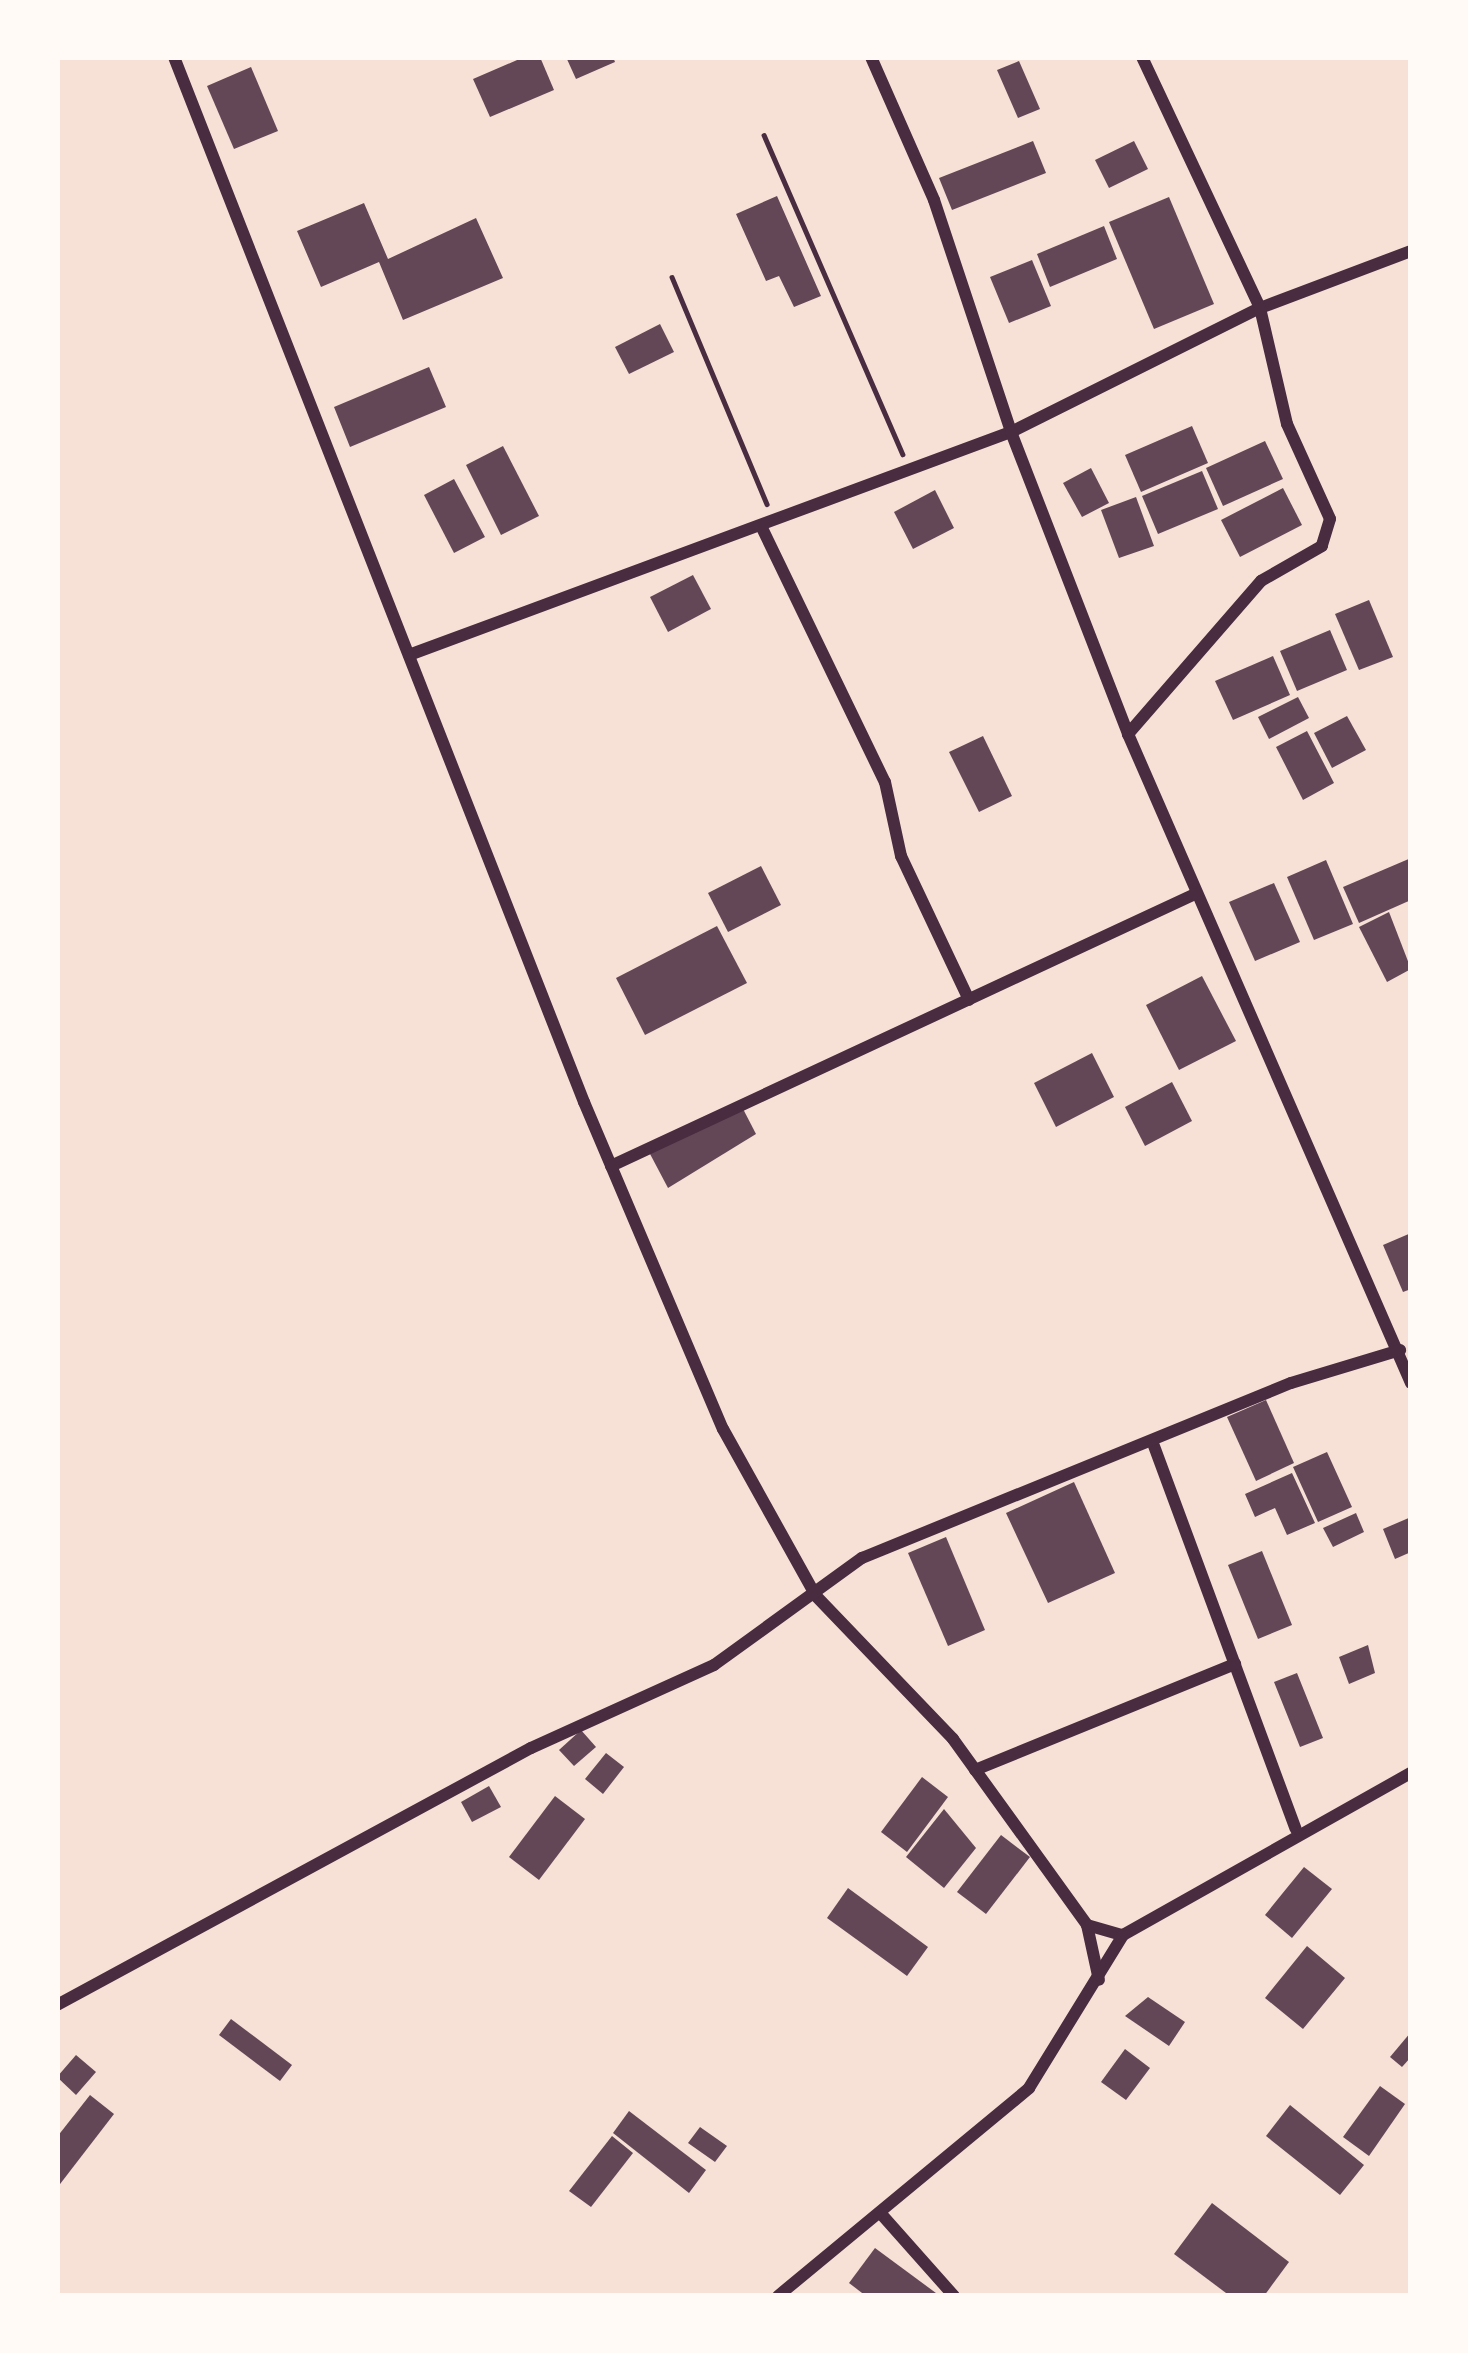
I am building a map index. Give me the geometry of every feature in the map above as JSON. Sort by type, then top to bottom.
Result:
[{"type":"street","points":[[174,57],[611,1166],[723,1430],[816,1596],[975,1770],[1087,1925],[1100,1981]]},
{"type":"street","points":[[871,57],[934,200],[1011,432],[1128,734],[1411,1383]]},
{"type":"street","points":[[1128,734],[1261,581],[1322,546],[1330,519],[1287,424],[1260,308],[1142,57]]},
{"type":"street","points":[[409,655],[912,474],[1011,432],[1260,308],[1411,250]]},
{"type":"street","points":[[770,527],[885,782],[902,856],[969,1000]]},
{"type":"street","points":[[611,1166],[1195,894]]},
{"type":"street","points":[[57,2005],[531,1748],[714,1665],[816,1596],[862,1558],[1154,1446],[1291,1383],[1400,1350]]},
{"type":"street","points":[[1154,1446],[1297,1829]]},
{"type":"street","points":[[975,1770],[1235,1664]]},
{"type":"street","points":[[778,2296],[859,2219],[883,2216],[1029,2088],[1100,1981],[1123,1935],[1297,1829],[1411,1773]]},
{"type":"street","points":[[1087,1925],[1123,1935]]},
{"type":"street","points":[[883,2216],[954,2296]]},
{"type":"path","points":[[764,134],[912,474]]},
{"type":"path","points":[[672,277],[770,527]]},
{"type":"building","points":[[524,57],[540,57],[554,90],[490,117],[473,79]]},
{"type":"building","points":[[566,57],[613,57],[615,62],[576,79]]},
{"type":"building","points":[[1019,61],[1040,109],[1018,118],[997,70]]},
{"type":"building","points":[[251,67],[278,131],[234,149],[207,86]]},
{"type":"building","points":[[1033,141],[1046,173],[952,210],[939,178]]},
{"type":"building","points":[[1134,141],[1148,169],[1109,188],[1095,160]]},
{"type":"building","points":[[777,196],[821,296],[794,307],[779,276],[766,281],[736,214]]},
{"type":"building","points":[[1169,197],[1214,304],[1154,329],[1109,222]]},
{"type":"building","points":[[364,203],[388,259],[476,218],[503,278],[403,320],[379,262],[321,287],[297,231]]},
{"type":"building","points":[[1104,226],[1117,259],[1050,287],[1037,254]]},
{"type":"building","points":[[1032,260],[1051,306],[1009,323],[990,277]]},
{"type":"building","points":[[660,324],[674,352],[629,374],[615,347]]},
{"type":"building","points":[[429,367],[446,407],[350,447],[334,407]]},
{"type":"building","points":[[1192,426],[1208,463],[1141,492],[1125,455]]},
{"type":"building","points":[[1265,441],[1283,479],[1223,506],[1206,468]]},
{"type":"building","points":[[503,446],[539,516],[501,535],[466,465]]},
{"type":"building","points":[[1091,468],[1109,503],[1082,517],[1063,483]]},
{"type":"building","points":[[1202,471],[1218,509],[1158,534],[1142,496]]},
{"type":"building","points":[[454,479],[485,537],[454,553],[424,495]]},
{"type":"building","points":[[1283,488],[1302,525],[1240,557],[1221,520]]},
{"type":"building","points":[[935,490],[954,528],[913,549],[894,512]]},
{"type":"building","points":[[1136,497],[1154,546],[1119,558],[1101,510]]},
{"type":"building","points":[[693,575],[711,609],[668,632],[650,597]]},
{"type":"building","points":[[1369,600],[1393,657],[1359,670],[1335,614]]},
{"type":"building","points":[[1330,630],[1347,670],[1297,691],[1280,651]]},
{"type":"building","points":[[1273,656],[1290,695],[1233,720],[1215,681]]},
{"type":"building","points":[[1298,697],[1309,718],[1269,739],[1258,717]]},
{"type":"building","points":[[1347,716],[1366,750],[1332,768],[1314,733]]},
{"type":"building","points":[[1307,731],[1334,783],[1303,800],[1276,747]]},
{"type":"building","points":[[983,736],[1012,796],[979,812],[949,752]]},
{"type":"building","points":[[1411,858],[1411,900],[1359,923],[1343,887]]},
{"type":"building","points":[[1326,860],[1353,924],[1314,940],[1287,877]]},
{"type":"building","points":[[761,866],[781,905],[728,932],[708,893]]},
{"type":"building","points":[[1274,883],[1300,942],[1255,961],[1229,902]]},
{"type":"building","points":[[1389,912],[1411,969],[1387,982],[1359,927]]},
{"type":"building","points":[[717,926],[747,983],[645,1035],[616,978]]},
{"type":"building","points":[[1202,976],[1236,1041],[1179,1070],[1146,1005]]},
{"type":"building","points":[[1092,1053],[1114,1097],[1056,1127],[1034,1083]]},
{"type":"building","points":[[1172,1082],[1192,1121],[1145,1146],[1125,1107]]},
{"type":"building","points":[[741,1105],[756,1134],[668,1188],[649,1152]]},
{"type":"building","points":[[1411,1233],[1411,1289],[1403,1292],[1383,1245]]},
{"type":"building","points":[[1266,1400],[1294,1463],[1256,1481],[1227,1417]]},
{"type":"building","points":[[1327,1452],[1352,1507],[1318,1522],[1293,1467]]},
{"type":"building","points":[[1292,1473],[1315,1523],[1287,1535],[1275,1508],[1255,1517],[1245,1494]]},
{"type":"building","points":[[1074,1482],[1115,1573],[1048,1603],[1006,1513]]},
{"type":"building","points":[[1356,1513],[1364,1532],[1333,1547],[1323,1528]]},
{"type":"building","points":[[1411,1517],[1411,1552],[1395,1559],[1383,1529]]},
{"type":"building","points":[[946,1537],[985,1630],[948,1646],[908,1553]]},
{"type":"building","points":[[1262,1551],[1292,1625],[1258,1639],[1228,1565]]},
{"type":"building","points":[[1368,1645],[1375,1673],[1349,1684],[1339,1657]]},
{"type":"building","points":[[1297,1673],[1323,1738],[1300,1747],[1274,1682]]},
{"type":"building","points":[[581,1730],[596,1747],[574,1766],[559,1750]]},
{"type":"building","points":[[606,1753],[624,1767],[603,1794],[585,1779]]},
{"type":"building","points":[[922,1777],[948,1797],[907,1852],[881,1832]]},
{"type":"building","points":[[489,1786],[501,1807],[472,1822],[461,1802]]},
{"type":"building","points":[[555,1796],[585,1819],[539,1880],[509,1857]]},
{"type":"building","points":[[944,1809],[976,1848],[944,1888],[906,1857]]},
{"type":"building","points":[[1001,1835],[1030,1857],[986,1914],[957,1892]]},
{"type":"building","points":[[1304,1867],[1332,1889],[1292,1938],[1265,1915]]},
{"type":"building","points":[[848,1888],[928,1947],[907,1976],[827,1918]]},
{"type":"building","points":[[1307,1946],[1345,1978],[1303,2029],[1265,1998]]},
{"type":"building","points":[[1148,1997],[1185,2022],[1169,2046],[1125,2016]]},
{"type":"building","points":[[231,2019],[292,2065],[280,2081],[219,2035]]},
{"type":"building","points":[[1411,2032],[1411,2057],[1402,2067],[1390,2057]]},
{"type":"building","points":[[1125,2049],[1150,2068],[1126,2100],[1101,2082]]},
{"type":"building","points":[[76,2055],[96,2072],[76,2095],[57,2077]]},
{"type":"building","points":[[1380,2086],[1405,2104],[1369,2156],[1343,2137]]},
{"type":"building","points":[[90,2095],[114,2114],[57,2188],[57,2137]]},
{"type":"building","points":[[1290,2105],[1364,2165],[1340,2195],[1266,2136]]},
{"type":"building","points":[[629,2111],[706,2170],[689,2193],[613,2133]]},
{"type":"building","points":[[700,2127],[727,2146],[715,2162],[688,2143]]},
{"type":"building","points":[[612,2136],[633,2153],[591,2207],[569,2191]]},
{"type":"building","points":[[1212,2203],[1289,2262],[1264,2296],[1230,2296],[1174,2254]]},
{"type":"building","points":[[875,2248],[940,2296],[866,2296],[849,2283]]}]
